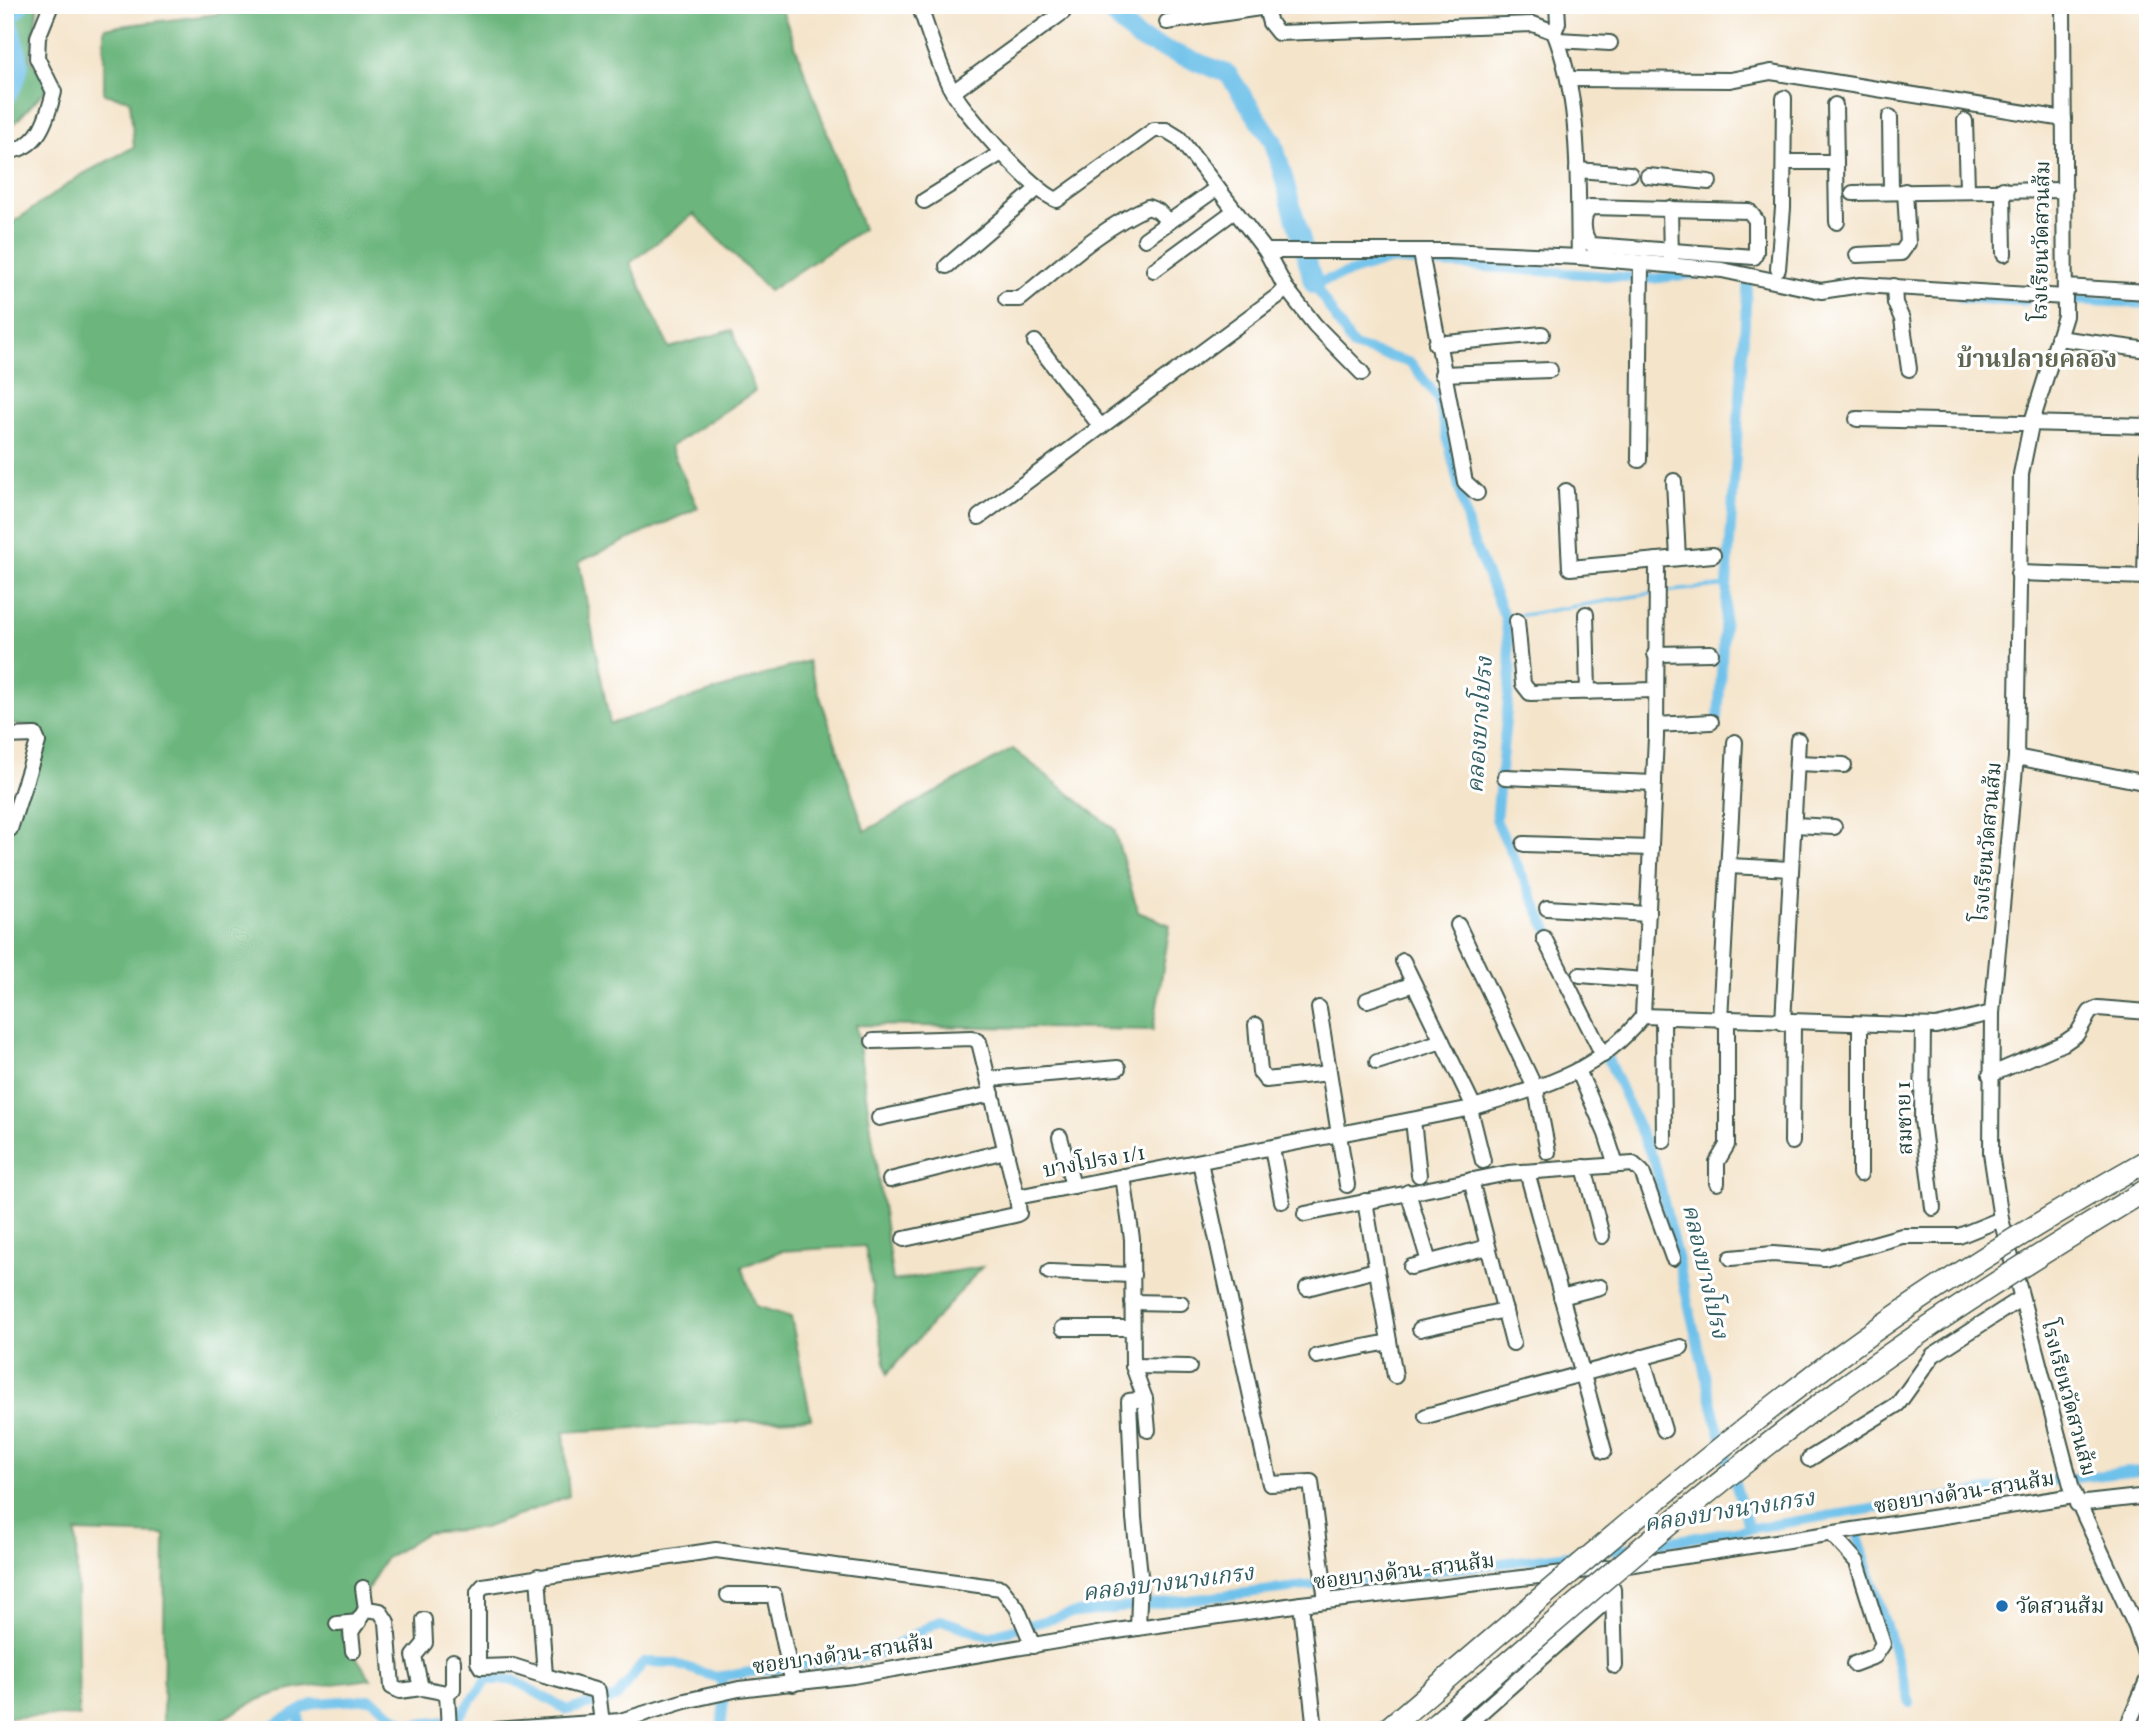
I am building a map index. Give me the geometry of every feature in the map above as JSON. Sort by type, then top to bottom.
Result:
[{"type":"highway","points":[[1386,1730],[1718,1449],[1816,1373],[1981,1259],[2148,1160]]},
{"type":"highway","points":[[1429,1730],[1723,1480],[1831,1396],[1994,1283],[2148,1189]]},
{"type":"street","points":[[5,151],[22,149],[35,141],[51,105],[54,92],[40,66],[37,49],[51,5]]},
{"type":"street","points":[[919,5],[960,104],[1037,188],[1049,197],[1063,198],[1154,130],[1166,130],[1179,138],[1233,212],[1273,250],[1285,287],[1315,325],[1362,373]]},
{"type":"street","points":[[1558,5],[1556,36],[1570,79],[1577,170],[1579,257]]},
{"type":"street","name":"โรงเรียนวัดสวนส้ม","points":[[2063,5],[2065,316],[2031,425],[2021,474],[2016,757],[1992,1013],[1991,1153],[2001,1219],[2020,1299],[2074,1497],[2142,1625],[2148,1663]]},
{"type":"street","points":[[1167,22],[1266,6],[1270,23],[1278,33],[1533,24],[1556,36],[1609,43]]},
{"type":"street","points":[[953,92],[1063,12]]},
{"type":"street","points":[[1570,79],[1730,80],[1771,72],[2064,119]]},
{"type":"street","points":[[1778,276],[1784,162],[1784,98]]},
{"type":"street","points":[[1835,105],[1837,222]]},
{"type":"street","points":[[1857,256],[1901,253],[1908,243],[1898,191],[1891,117]]},
{"type":"street","points":[[1965,121],[1967,189]]},
{"type":"street","points":[[924,201],[1003,152]]},
{"type":"street","points":[[1784,162],[1836,162]]},
{"type":"street","points":[[1577,170],[1630,174]]},
{"type":"street","points":[[1648,176],[1709,182]]},
{"type":"street","points":[[947,266],[1037,188]]},
{"type":"street","points":[[1145,239],[1217,188]]},
{"type":"street","points":[[1853,193],[1967,189],[2065,190]]},
{"type":"street","points":[[2003,189],[2004,254]]},
{"type":"street","points":[[1006,299],[1020,299],[1056,267],[1129,215],[1148,207],[1158,211],[1169,222]]},
{"type":"street","points":[[1590,207],[1749,211],[1756,220],[1754,257],[1671,250],[1592,245],[1586,239],[1585,213],[1590,207]]},
{"type":"street","points":[[1670,208],[1672,265]]},
{"type":"street","points":[[1154,270],[1233,212]]},
{"type":"street","points":[[1273,250],[1311,250],[1421,261],[1579,257],[1640,274],[1672,265],[1778,276],[1821,291],[1861,285],[2148,292]]},
{"type":"street","points":[[1421,261],[1465,482],[1477,493]]},
{"type":"street","points":[[1639,460],[1640,274]]},
{"type":"street","points":[[1894,286],[1909,369]]},
{"type":"street","points":[[979,517],[1279,295],[1285,287]]},
{"type":"street","points":[[1436,344],[1542,334]]},
{"type":"street","points":[[2058,338],[2148,350]]},
{"type":"street","points":[[1035,342],[1101,427]]},
{"type":"street","points":[[1442,374],[1550,370]]},
{"type":"street","points":[[1857,419],[2148,426]]},
{"type":"street","points":[[2018,573],[2146,577],[2148,455]]},
{"type":"street","points":[[1674,481],[1678,558]]},
{"type":"street","points":[[1566,491],[1570,568],[1713,555]]},
{"type":"street","points":[[1657,560],[1656,725],[1643,1016],[1860,1026],[1936,1026],[1992,1013]]},
{"type":"street","points":[[1586,614],[1588,692]]},
{"type":"street","points":[[1517,621],[1523,684],[1527,691],[1533,694],[1656,690]]},
{"type":"street","points":[[1655,654],[1711,653]]},
{"type":"street","points":[[1656,725],[1711,722]]},
{"type":"street","points":[[5,736],[35,735],[38,742],[10,829]]},
{"type":"street","points":[[1792,1142],[1788,1023],[1791,869],[1798,740]]},
{"type":"street","points":[[1717,1182],[1717,1162],[1727,1145],[1723,1020],[1735,742]]},
{"type":"street","points":[[2016,757],[2148,783]]},
{"type":"street","points":[[1797,763],[1844,765]]},
{"type":"street","points":[[1506,777],[1654,783]]},
{"type":"street","points":[[1794,825],[1834,827]]},
{"type":"street","points":[[1524,844],[1651,848]]},
{"type":"street","points":[[1728,866],[1791,869]]},
{"type":"street","points":[[1547,908],[1647,914]]},
{"type":"street","points":[[1458,925],[1536,1090],[1548,1152]]},
{"type":"street","points":[[1544,938],[1605,1054]]},
{"type":"street","points":[[1403,961],[1472,1108],[1483,1161]]},
{"type":"street","points":[[1580,975],[1644,980]]},
{"type":"street","points":[[1367,1000],[1414,984]]},
{"type":"street","points":[[1319,1008],[1347,1185]]},
{"type":"street","points":[[1990,1075],[2064,1043],[2077,1034],[2090,1012],[2098,1008],[2148,1012]]},
{"type":"street","name":"บางโปรง 1/1","points":[[1023,1195],[1472,1108],[1536,1090],[1605,1054],[1622,1042],[1643,1016]]},
{"type":"street","points":[[1663,1017],[1664,1142]]},
{"type":"street","points":[[1256,1025],[1260,1072],[1266,1080],[1329,1073]]},
{"type":"street","points":[[1860,1026],[1860,1174]]},
{"type":"street","name":"สมชาย 1","points":[[1923,1026],[1922,1120],[1933,1208]]},
{"type":"street","points":[[873,1041],[976,1039],[979,1042],[1005,1151],[1023,1195],[1015,1215],[904,1239]]},
{"type":"street","points":[[1377,1062],[1441,1041]]},
{"type":"street","points":[[879,1118],[990,1086],[1118,1068]]},
{"type":"street","points":[[1578,1070],[1606,1134],[1616,1165]]},
{"type":"street","points":[[1413,1120],[1419,1175]]},
{"type":"street","points":[[1060,1137],[1073,1186]]},
{"type":"street","points":[[1272,1148],[1282,1200]]},
{"type":"street","points":[[890,1180],[1005,1151]]},
{"type":"street","points":[[1200,1162],[1217,1227],[1270,1483],[1311,1482],[1325,1589]]},
{"type":"street","points":[[1305,1214],[1471,1180],[1527,1172],[1633,1164],[1640,1168],[1673,1258]]},
{"type":"street","points":[[1584,1167],[1602,1236]]},
{"type":"street","points":[[1527,1172],[1604,1451]]},
{"type":"street","points":[[1123,1177],[1131,1226],[1133,1366],[1144,1399],[1148,1430]]},
{"type":"street","points":[[1471,1180],[1513,1343]]},
{"type":"street","points":[[1408,1192],[1429,1262]]},
{"type":"street","points":[[1365,1201],[1395,1376]]},
{"type":"street","points":[[1731,1258],[1773,1254],[1816,1259],[1902,1236],[1959,1237],[2001,1219]]},
{"type":"street","points":[[1411,1267],[1488,1247]]},
{"type":"street","points":[[1307,1288],[1377,1270]]},
{"type":"street","points":[[1049,1272],[1133,1275]]},
{"type":"street","points":[[1561,1297],[1600,1287]]},
{"type":"street","points":[[1809,1459],[1898,1404],[1933,1355],[2020,1299]]},
{"type":"street","points":[[1132,1302],[1181,1303]]},
{"type":"street","points":[[1420,1329],[1505,1310]]},
{"type":"street","points":[[1063,1328],[1131,1328]]},
{"type":"street","points":[[1317,1356],[1389,1342]]},
{"type":"street","points":[[1426,1416],[1681,1347]]},
{"type":"street","points":[[1642,1357],[1664,1430]]},
{"type":"street","points":[[1133,1366],[1189,1367]]},
{"type":"street","points":[[1138,1622],[1129,1401],[1144,1399]]},
{"type":"street","name":"ซอยบางด้วน-สวนส้ม","points":[[601,1720],[715,1693],[792,1679],[1033,1643],[1138,1622],[1301,1604],[1325,1589],[1614,1567],[2074,1497],[2148,1496]]},
{"type":"street","points":[[1832,1534],[1857,1562],[1883,1644],[1875,1656],[1854,1664]]},
{"type":"street","points":[[495,1730],[601,1720],[599,1693],[513,1666],[481,1667],[478,1662],[480,1588],[538,1576],[708,1551],[1001,1588],[1010,1597],[1033,1643]]},
{"type":"street","points":[[1614,1567],[1615,1666]]},
{"type":"street","points":[[538,1576],[545,1676]]},
{"type":"street","points":[[353,1651],[351,1632],[362,1616],[363,1588]]},
{"type":"street","points":[[728,1595],[774,1595],[792,1679]]},
{"type":"street","points":[[1461,1730],[1613,1595]]},
{"type":"street","points":[[1301,1604],[1315,1730]]},
{"type":"street","points":[[337,1624],[380,1611],[387,1622],[392,1687],[400,1691],[421,1688],[446,1700]]},
{"type":"street","points":[[421,1688],[414,1656],[425,1643],[424,1620]]},
{"type":"street","points":[[449,1729],[446,1700],[453,1689],[453,1661]]},
{"type":"street","points":[[2126,1730],[2148,1678]]},
{"type":"green space","points":[[5,5],[38,5],[30,59],[49,86],[14,124],[5,121]]},
{"type":"green space","points":[[222,5],[780,5],[863,229],[769,291],[694,214],[630,263],[669,348],[732,330],[755,391],[670,447],[698,508],[579,562],[610,724],[808,661],[865,831],[1013,749],[1114,829],[1138,912],[1170,925],[1153,1030],[856,1025],[893,1281],[982,1267],[887,1374],[865,1246],[781,1251],[742,1267],[756,1306],[791,1317],[811,1418],[564,1432],[569,1496],[484,1528],[426,1533],[385,1559],[341,1635],[371,1679],[269,1696],[220,1720],[197,1727],[163,1725],[165,1535],[76,1532],[79,1716],[5,1717],[5,842],[41,728],[5,723],[5,228],[81,175],[134,147],[130,100],[104,94],[104,28],[218,14]]},
{"type":"waterway","points":[[5,98],[18,74],[18,57],[9,17],[20,5]]},
{"type":"waterway","name":"คลองบางโปรง","points":[[1103,5],[1139,39],[1228,74],[1273,141],[1314,284]]},
{"type":"waterway","name":"คลองบางโปรง","points":[[1555,945],[1496,820],[1511,669],[1505,618],[1470,534],[1438,398],[1411,363],[1353,346],[1314,284],[1389,260],[1651,279],[1702,273]]},
{"type":"waterway","points":[[1718,718],[1748,277]]},
{"type":"waterway","points":[[1961,298],[2025,301]]},
{"type":"waterway","points":[[2074,300],[2148,304]]},
{"type":"waterway","points":[[1662,592],[1729,585]]},
{"type":"waterway","points":[[1505,618],[1654,593]]},
{"type":"waterway","name":"คลองบางโปรง","points":[[1603,1048],[1655,1164],[1716,1421],[1749,1529]]},
{"type":"waterway","name":"คลองบางนางเกรง","points":[[1653,1544],[2040,1482],[2148,1470]]},
{"type":"waterway","points":[[1855,1526],[1910,1703]]},
{"type":"waterway","name":"คลองบางนางเกรง","points":[[264,1730],[314,1703],[371,1699],[407,1725],[456,1720],[487,1680],[514,1680],[567,1710],[616,1698],[644,1662],[673,1663],[716,1677],[879,1654],[941,1620],[988,1636],[1069,1614],[1637,1547]]},
{"type":"waterway","points":[[721,1676],[724,1700],[721,1730]]},
{"type":"waterway","points":[[299,1711],[300,1730]]},
{"type":"place","name":"วัดสวนส้ม","points":[[2002,1606]]},
{"type":"district","name":"บ้านปลายคลอง","points":[[2037,359]]}]
